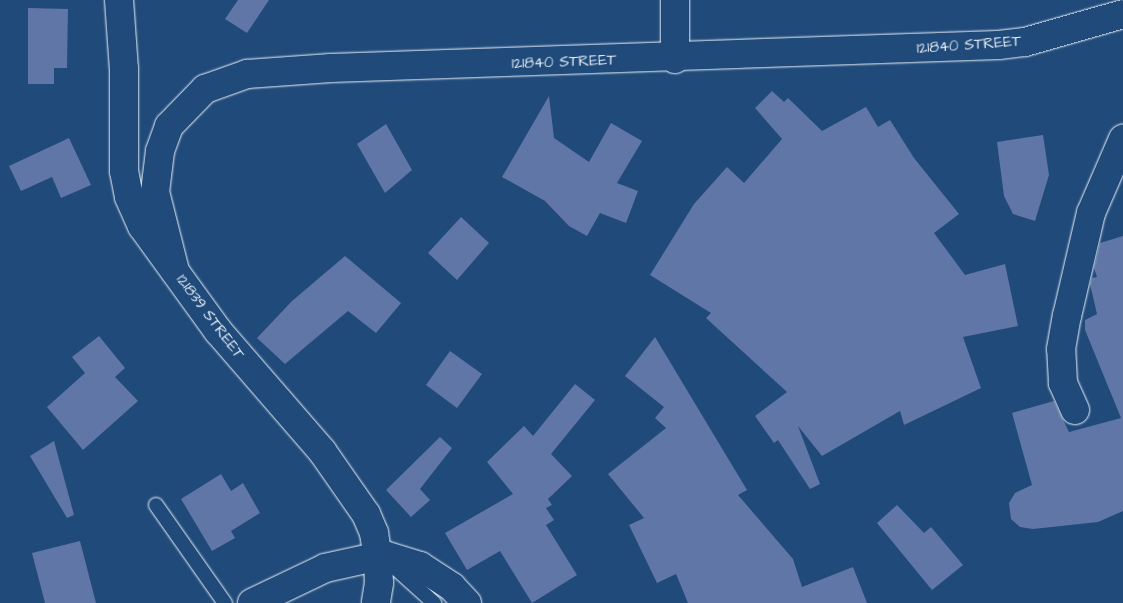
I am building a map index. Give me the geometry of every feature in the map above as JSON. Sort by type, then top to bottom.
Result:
[{"type":"street","name":"121839 STREET","points":[[119,0],[124,69],[124,171],[129,197],[142,226],[218,331],[322,451],[366,514],[374,533],[378,557],[379,584],[376,603]]},
{"type":"street","points":[[675,0],[675,58]]},
{"type":"street","name":"121840 STREET","points":[[175,271],[155,192],[160,151],[169,126],[187,105],[205,89],[222,81],[247,74],[331,68],[675,58],[999,45],[1026,42],[1123,14]]},
{"type":"street","points":[[1075,410],[1063,383],[1061,349],[1066,316],[1091,213],[1123,139]]},
{"type":"street","points":[[252,603],[325,568],[394,555],[420,566],[452,587],[467,603]]},
{"type":"lane","points":[[156,505],[225,603]]},
{"type":"lane","points":[[378,557],[398,569],[434,603]]},
{"type":"building","points":[[238,0],[269,0],[247,33],[225,19]]},
{"type":"building","points":[[28,8],[68,9],[67,68],[54,68],[54,84],[28,84]]},
{"type":"building","points":[[772,91],[784,102],[788,98],[822,131],[866,107],[878,127],[890,120],[914,158],[959,214],[934,233],[965,275],[1005,264],[1018,326],[963,337],[981,388],[904,425],[900,411],[822,456],[798,426],[820,484],[810,489],[778,440],[774,443],[755,416],[787,392],[706,318],[711,313],[650,275],[694,204],[727,167],[744,183],[782,139],[755,108]]},
{"type":"building","points":[[549,96],[554,138],[589,162],[611,123],[642,141],[617,183],[638,191],[626,223],[600,213],[587,236],[569,226],[545,201],[502,177]]},
{"type":"building","points":[[386,124],[412,170],[385,193],[357,144]]},
{"type":"building","points":[[1043,135],[1049,175],[1035,221],[1013,214],[1004,196],[997,142]]},
{"type":"building","points":[[69,138],[91,185],[61,198],[52,177],[21,191],[9,166]]},
{"type":"building","points":[[461,217],[489,243],[457,280],[428,253]]},
{"type":"building","points":[[1123,236],[1123,511],[1098,522],[1033,529],[1020,527],[1011,519],[1009,503],[1015,493],[1032,485],[1012,413],[1054,401],[1069,432],[1121,418],[1085,330],[1085,320],[1097,314],[1090,284],[1092,278],[1097,277],[1094,268],[1100,243]]},
{"type":"building","points":[[345,256],[401,303],[376,333],[348,311],[285,364],[257,338],[292,301]]},
{"type":"building","points":[[99,336],[125,368],[115,377],[138,401],[83,450],[47,407],[85,373],[72,357]]},
{"type":"building","points":[[655,337],[747,490],[738,495],[793,559],[802,587],[853,567],[867,603],[688,603],[676,574],[657,583],[629,525],[644,518],[608,474],[666,428],[655,418],[664,407],[625,376]]},
{"type":"building","points":[[450,351],[482,374],[457,408],[426,385]]},
{"type":"building","points":[[575,384],[595,400],[551,454],[572,476],[548,499],[552,505],[546,508],[554,520],[546,525],[577,575],[532,603],[500,551],[467,570],[445,533],[513,494],[487,462],[524,426],[533,436]]},
{"type":"building","points":[[440,437],[452,448],[420,489],[430,500],[411,517],[386,490]]},
{"type":"building","points":[[54,441],[74,515],[67,518],[30,456]]},
{"type":"building","points":[[221,474],[231,491],[243,483],[260,513],[231,531],[235,538],[212,551],[181,499]]},
{"type":"building","points":[[897,505],[924,533],[931,527],[963,565],[932,590],[877,523]]},
{"type":"building","points":[[80,541],[96,603],[45,603],[32,553]]}]
